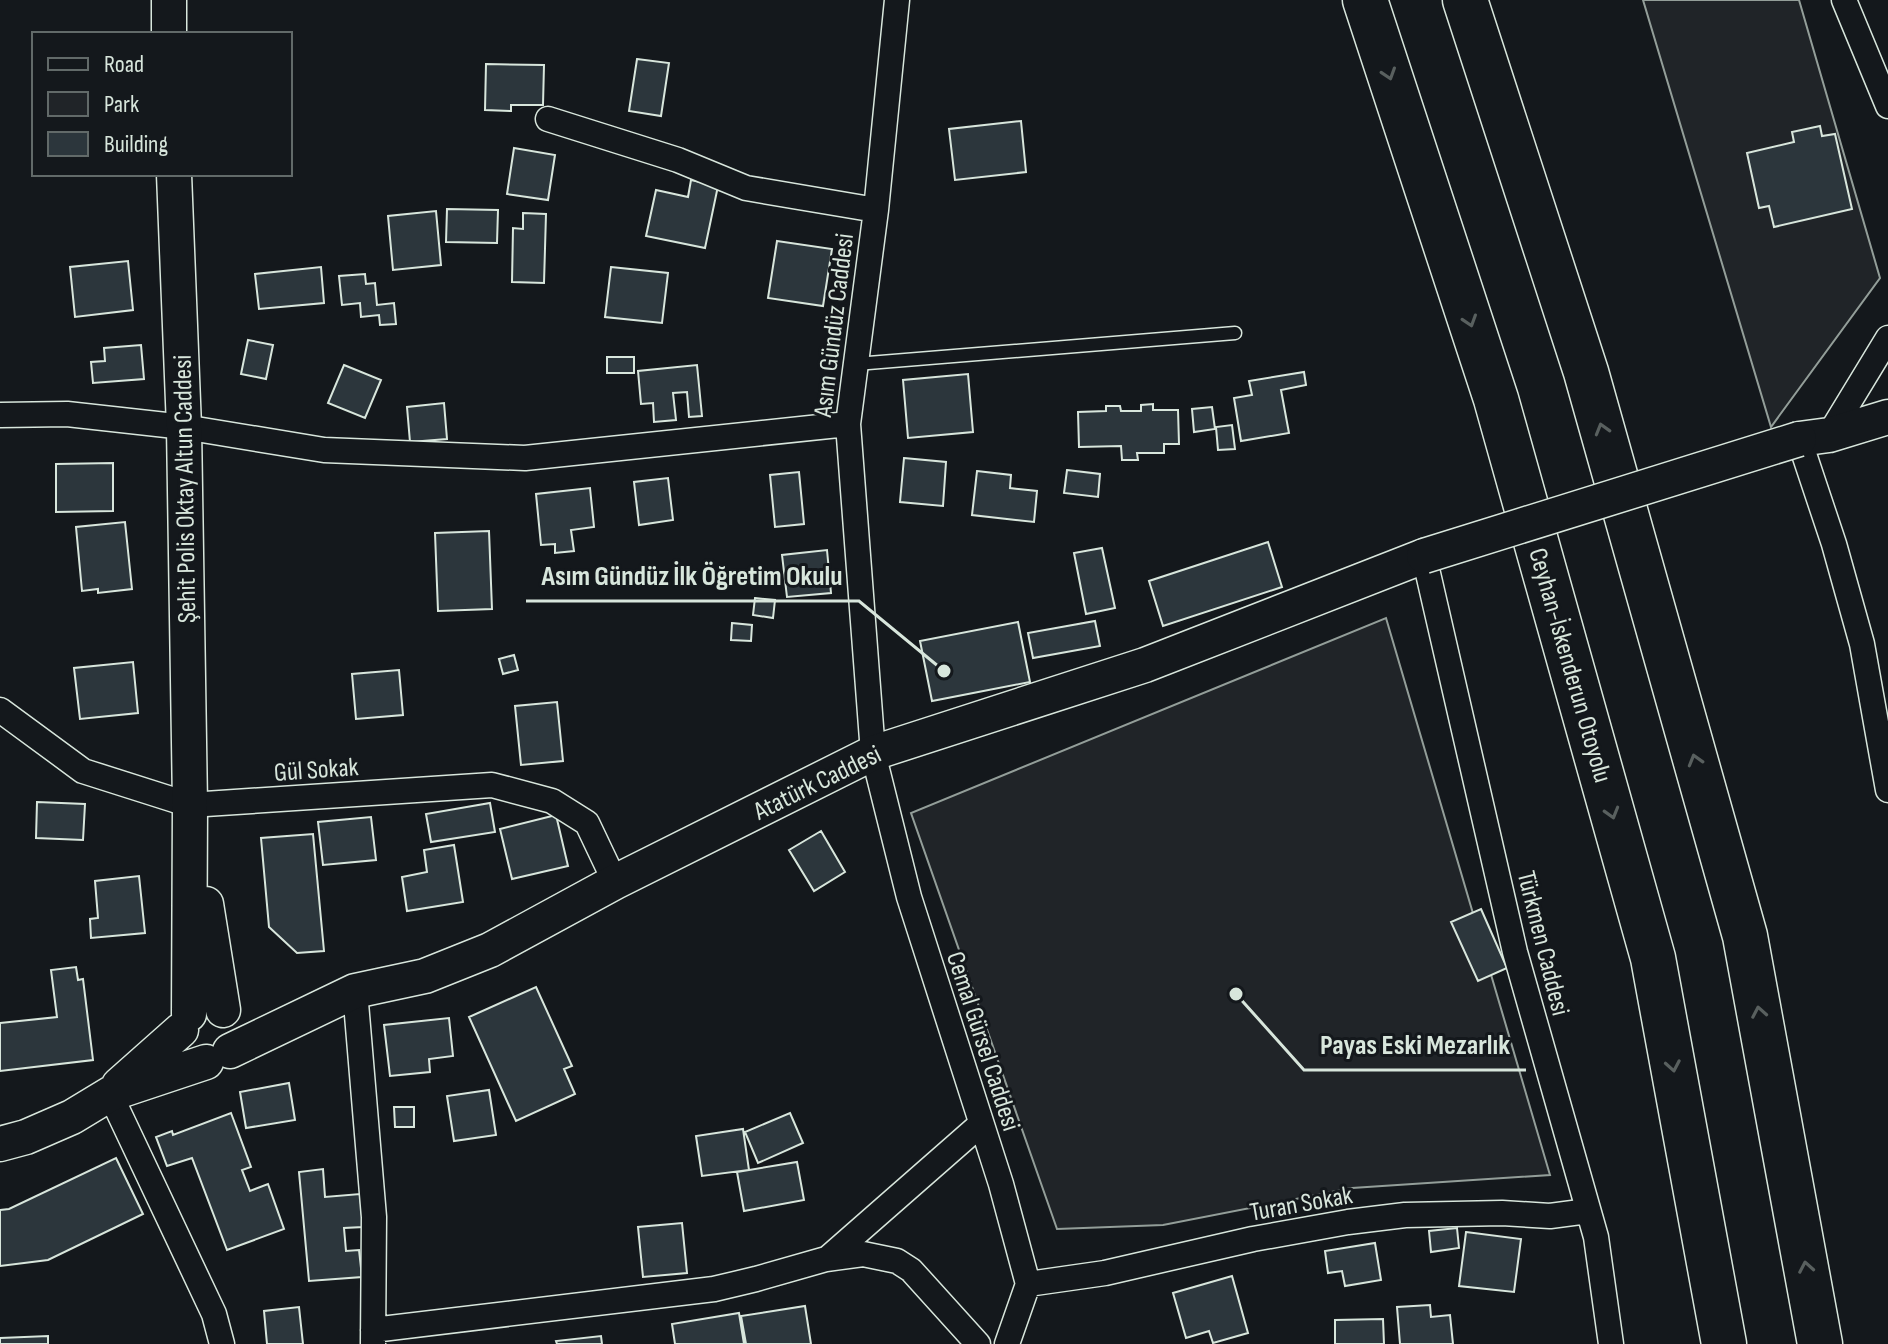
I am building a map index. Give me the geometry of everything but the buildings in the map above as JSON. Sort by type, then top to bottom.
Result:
[{"type":"highway","name":"Ceyhan-İskenderun Otoyolu","points":[[1365,0],[1496,399],[1653,958],[1724,1344]]},
{"type":"highway","points":[[1465,0],[1586,372],[1745,936],[1820,1344]]},
{"type":"street","points":[[169,0],[169,32]]},
{"type":"street","name":"Asım Gündüz Caddesi","points":[[873,753],[848,424],[876,210],[897,0]]},
{"type":"street","points":[[1844,0],[1888,106]]},
{"type":"street","points":[[548,119],[678,160],[746,188],[876,210]]},
{"type":"street","name":"Şehit Polis Oktay Altun Caddesi","points":[[174,176],[184,427],[190,805],[185,1022]]},
{"type":"street","points":[[1888,338],[1814,437],[1834,544],[1862,644],[1888,790]]},
{"type":"street","points":[[0,415],[67,414],[184,427],[324,450],[525,458],[848,424]]},
{"type":"street","name":"Atatürk Caddesi","points":[[0,1144],[26,1137],[72,1117],[110,1094],[218,1056],[355,991],[425,976],[490,950],[615,882],[873,753],[1145,665],[1424,556],[1888,417]]},
{"type":"street","name":"Türkmen Caddesi","points":[[1424,556],[1515,952],[1596,1237],[1611,1344]]},
{"type":"street","name":"Gül Sokak","points":[[0,710],[83,771],[190,805],[492,785],[552,801],[587,823],[615,882]]},
{"type":"street","name":"Cemal Gürsel Caddesi","points":[[873,753],[909,897],[1001,1184],[1028,1284]]},
{"type":"street","name":"Şehit Polis Oktay Altun Caddesi","points":[[190,805],[226,1014]]},
{"type":"street","points":[[226,1014],[355,991],[374,1217],[373,1337],[714,1289],[826,1259],[863,1254],[897,1261],[911,1270],[978,1344]]},
{"type":"street","points":[[185,1022],[181,1039],[184,1048],[198,1060],[218,1056],[235,1043],[235,1025],[226,1014],[215,1007],[205,1007],[185,1022],[110,1094],[214,1314],[222,1344]]},
{"type":"street","points":[[826,1259],[981,1124]]},
{"type":"street","name":"Turan Sokak","points":[[1028,1284],[1105,1273],[1253,1239],[1348,1222],[1405,1215],[1502,1213],[1550,1216],[1588,1211]]},
{"type":"street","points":[[1007,1344],[1028,1284]]},
{"type":"lane","points":[[856,364],[1235,333]]},
{"type":"green space","points":[[1643,0],[1799,0],[1880,278],[1771,427]]},
{"type":"green space","points":[[1386,618],[1550,1175],[1352,1188],[1163,1225],[1057,1229],[911,813]]},
{"type":"place","name":"Asım Gündüz İlk Öğretim Okulu","points":[[944,671]]},
{"type":"place","name":"Payas Eski Mezarlık","points":[[1236,994]]}]
